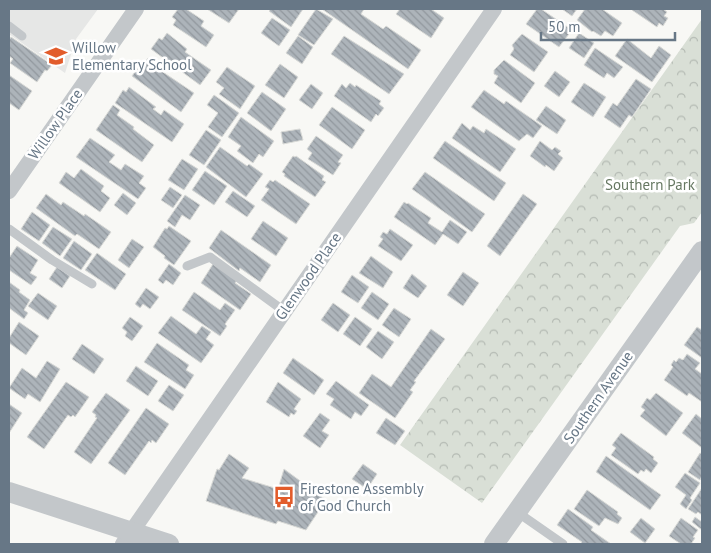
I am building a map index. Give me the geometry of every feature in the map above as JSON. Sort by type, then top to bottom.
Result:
[{"type":"street","name":"Willow Place","points":[[9,191],[136,9]]},
{"type":"street","name":"Glenwood Place","points":[[127,538],[494,9]]},
{"type":"street","name":"Southern Avenue","points":[[494,544],[702,251]]},
{"type":"street","points":[[9,492],[127,538],[169,544]]},
{"type":"lane","points":[[9,26],[22,36]]},
{"type":"lane","points":[[9,229],[52,260],[92,284]]},
{"type":"lane","points":[[187,266],[210,257],[284,311]]},
{"type":"lane","points":[[517,512],[563,544]]},
{"type":"shaded area","name":"Willow Elementary School","points":[[9,9],[98,9],[76,39],[65,73],[9,34]]},
{"type":"green space","name":"Southern Park","points":[[702,19],[702,212],[694,223],[680,226],[482,503],[400,445]]},
{"type":"building","points":[[178,9],[186,9],[204,21],[201,26],[214,35],[206,47],[173,25],[176,20],[172,17]]},
{"type":"building","points":[[207,9],[239,9],[229,23]]},
{"type":"building","points":[[271,9],[303,9],[291,27],[269,11]]},
{"type":"building","points":[[316,9],[333,19],[314,45],[298,35]]},
{"type":"building","points":[[322,9],[364,9],[361,14],[383,29],[386,26],[421,50],[408,69]]},
{"type":"building","points":[[400,9],[431,9],[444,18],[431,38],[396,14]]},
{"type":"building","points":[[537,9],[541,9],[572,30],[559,47],[526,24]]},
{"type":"building","points":[[562,9],[577,9],[572,16]]},
{"type":"building","points":[[585,9],[602,9],[622,23],[613,36],[605,31],[601,36],[592,32],[577,20]]},
{"type":"building","points":[[633,9],[663,9],[667,12],[664,16],[668,18],[663,26],[659,23],[657,27]]},
{"type":"building","points":[[272,18],[290,30],[279,46],[261,33]]},
{"type":"building","points":[[167,33],[187,49],[185,52],[211,70],[200,85],[151,49],[159,38],[162,40]]},
{"type":"building","points":[[579,33],[594,43],[584,58],[569,48]]},
{"type":"building","points":[[522,34],[548,52],[534,72],[510,55],[514,49],[512,45]]},
{"type":"building","points":[[298,36],[313,47],[302,64],[286,53]]},
{"type":"building","points":[[344,36],[404,74],[389,94],[331,54]]},
{"type":"building","points":[[11,37],[52,65],[47,71],[45,70],[37,82],[10,63],[13,59],[9,56],[9,40]]},
{"type":"building","points":[[627,39],[651,58],[659,46],[671,55],[652,82],[615,56]]},
{"type":"building","points":[[595,48],[623,67],[614,78],[607,73],[604,78],[584,65]]},
{"type":"building","points":[[148,58],[156,64],[154,66],[194,93],[181,112],[132,76]]},
{"type":"building","points":[[504,60],[535,83],[521,103],[494,83],[498,76],[494,74],[494,70]]},
{"type":"building","points":[[280,64],[298,77],[284,98],[265,85]]},
{"type":"building","points":[[227,67],[255,86],[240,109],[219,94],[224,88],[216,82]]},
{"type":"building","points":[[555,71],[570,82],[559,97],[544,86]]},
{"type":"building","points":[[9,75],[32,91],[19,110],[9,103]]},
{"type":"building","points":[[636,79],[651,89],[632,117],[629,115],[620,128],[604,117],[613,103],[617,106]]},
{"type":"building","points":[[350,83],[381,101],[379,104],[384,108],[378,116],[376,114],[371,122],[334,96],[342,84],[346,88]]},
{"type":"building","points":[[584,83],[606,97],[593,117],[571,102]]},
{"type":"building","points":[[311,84],[323,93],[312,109],[299,100]]},
{"type":"building","points":[[129,87],[156,107],[153,109],[161,115],[164,110],[184,124],[172,142],[115,103],[123,90],[126,92]]},
{"type":"building","points":[[484,90],[504,104],[506,101],[542,126],[533,138],[527,134],[519,141],[471,107]]},
{"type":"building","points":[[262,92],[286,109],[271,131],[247,113]]},
{"type":"building","points":[[214,95],[239,113],[222,137],[208,127],[218,113],[207,105]]},
{"type":"building","points":[[113,105],[120,110],[117,115],[154,145],[142,162],[96,130]]},
{"type":"building","points":[[546,106],[566,120],[557,134],[536,120]]},
{"type":"building","points":[[332,107],[365,130],[352,149],[319,125]]},
{"type":"building","points":[[241,117],[274,141],[263,157],[259,154],[253,163],[237,151],[241,146],[228,137]]},
{"type":"building","points":[[462,123],[470,130],[473,126],[484,133],[486,129],[516,149],[500,172],[452,138]]},
{"type":"building","points":[[300,129],[303,140],[283,144],[281,132]]},
{"type":"building","points":[[206,130],[221,140],[204,165],[189,155]]},
{"type":"building","points":[[316,136],[343,155],[338,162],[341,163],[333,175],[308,159],[312,153],[307,149]]},
{"type":"building","points":[[90,138],[115,155],[109,162],[121,170],[125,164],[144,176],[139,183],[146,188],[138,199],[76,157]]},
{"type":"building","points":[[445,141],[506,183],[494,201],[433,158]]},
{"type":"building","points":[[540,141],[552,150],[555,147],[561,151],[558,154],[563,158],[554,171],[530,156]]},
{"type":"building","points":[[220,147],[247,166],[249,164],[263,174],[246,197],[206,167]]},
{"type":"building","points":[[293,156],[296,156],[324,176],[322,180],[326,182],[315,197],[284,176],[285,174],[282,172]]},
{"type":"building","points":[[182,159],[198,169],[184,190],[168,180]]},
{"type":"building","points":[[81,169],[104,186],[101,191],[110,198],[100,212],[59,183],[66,172],[74,178]]},
{"type":"building","points":[[205,171],[227,186],[214,205],[192,190]]},
{"type":"building","points":[[425,172],[485,214],[472,232],[412,189]]},
{"type":"building","points":[[270,180],[273,182],[275,180],[310,204],[296,224],[261,200],[269,189],[265,187]]},
{"type":"building","points":[[170,187],[182,195],[173,208],[161,200]]},
{"type":"building","points":[[233,191],[255,206],[247,217],[225,202]]},
{"type":"building","points":[[123,193],[136,203],[127,215],[114,205]]},
{"type":"building","points":[[46,194],[61,205],[63,202],[84,216],[85,214],[111,232],[99,249],[77,234],[75,236],[36,208]]},
{"type":"building","points":[[523,194],[537,204],[500,256],[487,246]]},
{"type":"building","points":[[185,195],[200,205],[190,220],[182,215],[175,227],[167,221]]},
{"type":"building","points":[[404,202],[431,218],[428,223],[442,232],[450,220],[467,232],[458,244],[443,234],[435,245],[394,217]]},
{"type":"building","points":[[32,212],[50,225],[39,241],[21,229]]},
{"type":"building","points":[[263,221],[288,238],[276,256],[251,239]]},
{"type":"building","points":[[169,226],[191,241],[174,265],[153,247],[165,228],[167,229]]},
{"type":"building","points":[[53,227],[72,239],[60,256],[42,243]]},
{"type":"building","points":[[390,229],[413,245],[401,261],[378,246],[383,239],[380,237],[383,232],[387,234]]},
{"type":"building","points":[[221,230],[271,265],[260,282],[240,268],[239,271],[209,248]]},
{"type":"building","points":[[132,239],[144,247],[129,268],[118,260]]},
{"type":"building","points":[[74,241],[92,254],[81,270],[63,258]]},
{"type":"building","points":[[17,246],[38,260],[30,273],[37,277],[31,285],[9,270],[9,258]]},
{"type":"building","points":[[97,253],[126,274],[115,290],[85,270]]},
{"type":"building","points":[[371,256],[393,272],[383,288],[359,273]]},
{"type":"building","points":[[169,264],[181,273],[173,285],[166,280],[163,284],[158,280]]},
{"type":"building","points":[[213,264],[237,280],[235,283],[251,294],[240,310],[201,283]]},
{"type":"building","points":[[57,267],[70,276],[62,288],[49,279]]},
{"type":"building","points":[[463,272],[479,283],[463,306],[447,295]]},
{"type":"building","points":[[412,274],[427,286],[418,298],[403,288]]},
{"type":"building","points":[[352,275],[369,287],[358,303],[341,292]]},
{"type":"building","points":[[9,282],[30,300],[24,310],[28,313],[24,319],[9,308]]},
{"type":"building","points":[[146,288],[159,297],[150,309],[143,304],[140,308],[135,304]]},
{"type":"building","points":[[194,292],[220,310],[225,303],[235,310],[225,324],[227,326],[220,336],[182,310]]},
{"type":"building","points":[[372,292],[389,304],[378,320],[361,308]]},
{"type":"building","points":[[38,293],[57,306],[48,320],[28,306]]},
{"type":"building","points":[[333,303],[350,315],[338,332],[321,320]]},
{"type":"building","points":[[394,308],[411,319],[399,337],[382,325]]},
{"type":"building","points":[[171,316],[196,334],[202,326],[211,332],[206,339],[214,345],[201,363],[158,333]]},
{"type":"building","points":[[130,317],[143,326],[132,341],[125,336],[127,332],[122,328]]},
{"type":"building","points":[[355,317],[372,329],[360,346],[343,334]]},
{"type":"building","points":[[19,322],[39,336],[26,355],[9,343],[9,338]]},
{"type":"building","points":[[697,327],[702,330],[702,358],[684,345]]},
{"type":"building","points":[[431,329],[445,339],[414,381],[416,382],[410,390],[413,392],[395,418],[359,393],[372,374],[391,387]]},
{"type":"building","points":[[378,331],[394,342],[382,359],[366,347]]},
{"type":"building","points":[[157,343],[189,365],[186,370],[194,375],[185,389],[144,362]]},
{"type":"building","points":[[82,344],[104,359],[94,374],[72,359]]},
{"type":"building","points":[[687,354],[700,363],[695,369],[702,374],[702,402],[689,393],[687,396],[664,380],[673,367],[671,365],[674,360],[676,362],[679,358],[683,360]]},
{"type":"building","points":[[293,358],[324,380],[314,395],[283,373]]},
{"type":"building","points":[[47,361],[60,369],[40,402],[28,394],[25,399],[9,388],[22,368],[36,378]]},
{"type":"building","points":[[136,366],[158,381],[148,396],[126,381]]},
{"type":"building","points":[[336,381],[369,405],[361,416],[355,412],[351,419],[330,405],[334,399],[326,394]]},
{"type":"building","points":[[66,382],[89,397],[75,417],[68,415],[44,449],[27,437]]},
{"type":"building","points":[[278,382],[301,399],[294,409],[297,411],[294,415],[291,413],[289,417],[266,402]]},
{"type":"building","points":[[169,385],[184,395],[173,411],[158,401]]},
{"type":"building","points":[[106,393],[130,410],[91,464],[74,452],[97,418],[92,412]]},
{"type":"building","points":[[656,393],[683,413],[666,436],[640,416],[645,410],[641,407],[647,398],[650,400]]},
{"type":"building","points":[[9,404],[22,413],[9,433]]},
{"type":"building","points":[[146,408],[169,424],[156,443],[152,440],[151,443],[149,441],[125,475],[108,463]]},
{"type":"building","points":[[320,413],[330,420],[322,431],[329,435],[320,448],[303,436]]},
{"type":"building","points":[[696,414],[702,419],[702,448],[682,433]]},
{"type":"building","points":[[386,418],[405,431],[395,445],[376,433]]},
{"type":"building","points":[[621,433],[654,457],[653,459],[658,463],[651,473],[646,469],[644,472],[641,470],[638,474],[611,455],[616,448],[612,445]]},
{"type":"building","points":[[700,453],[702,454],[702,476],[700,480],[688,472]]},
{"type":"building","points":[[229,454],[249,468],[242,478],[278,489],[284,469],[326,500],[306,530],[278,521],[276,524],[206,501],[217,469],[219,470]]},
{"type":"building","points":[[606,456],[661,495],[650,510],[596,472]]},
{"type":"building","points":[[363,464],[377,474],[367,489],[352,479]]},
{"type":"building","points":[[685,473],[700,483],[690,498],[692,500],[686,509],[680,504],[686,495],[675,487]]},
{"type":"building","points":[[702,488],[702,515],[688,509]]},
{"type":"building","points":[[587,490],[618,512],[617,514],[622,518],[618,524],[605,518],[599,526],[574,509]]},
{"type":"building","points":[[568,509],[593,527],[591,530],[611,544],[580,544],[582,542],[557,525]]},
{"type":"building","points":[[695,517],[702,522],[702,530],[692,522]]},
{"type":"building","points":[[641,518],[655,529],[645,543],[630,532]]},
{"type":"building","points":[[681,518],[698,530],[691,544],[681,544],[669,536]]},
{"type":"place","name":"Willow Elementary School","points":[[56,56]]},
{"type":"place","name":"Firestone Assembly of God Church","points":[[284,497]]}]
